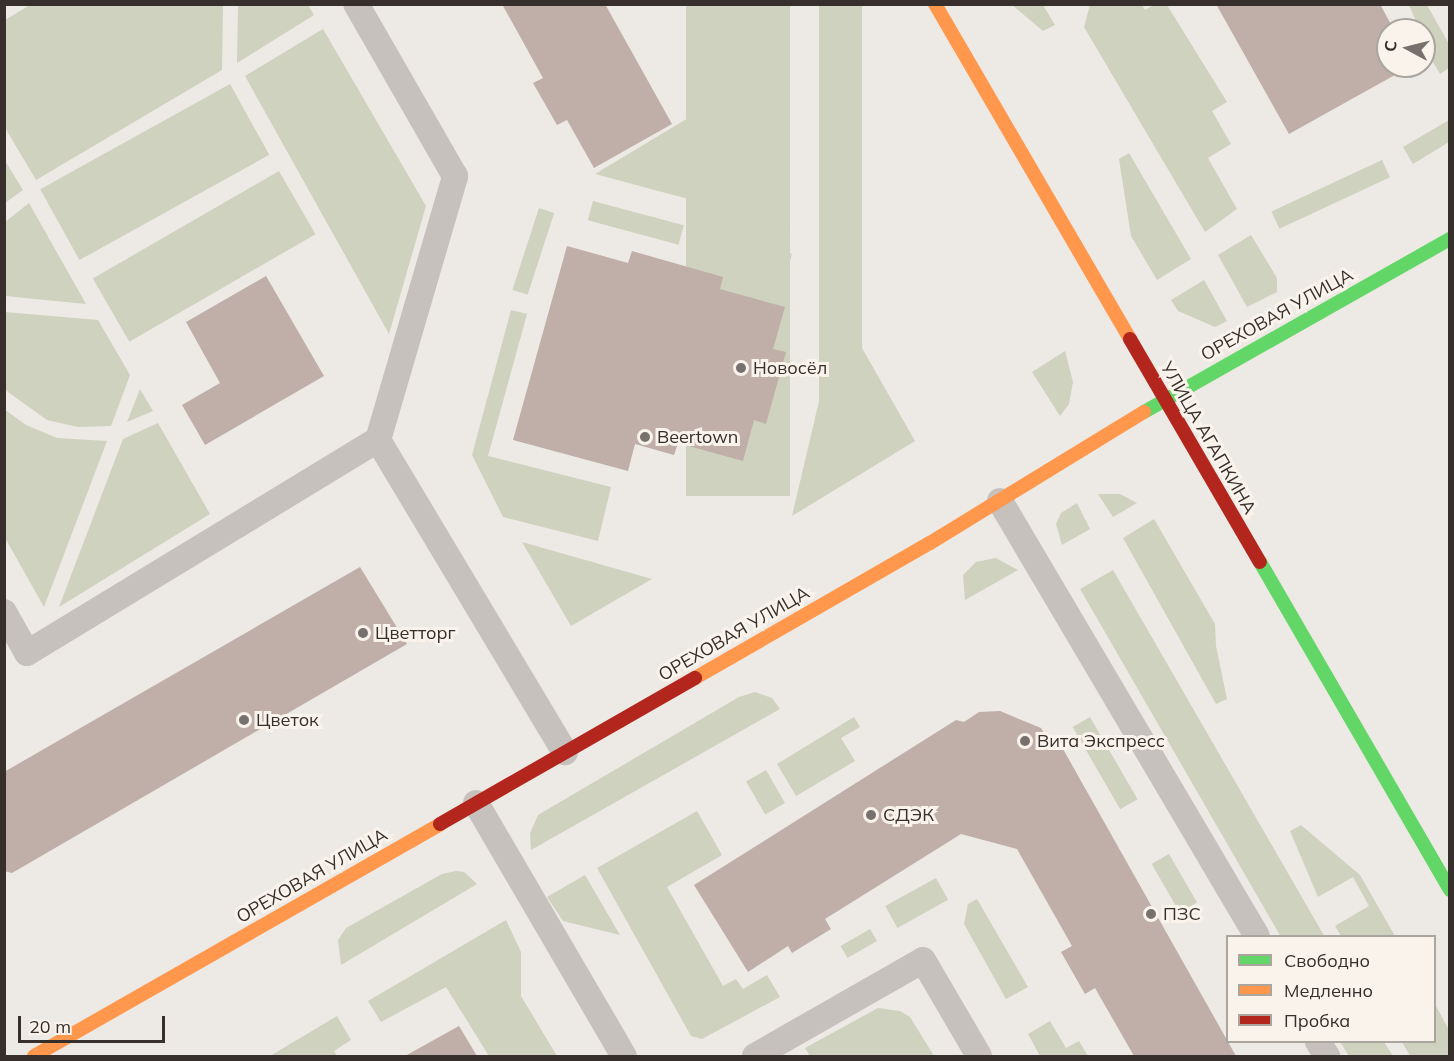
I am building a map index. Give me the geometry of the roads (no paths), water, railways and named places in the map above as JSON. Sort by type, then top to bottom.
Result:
[{"type":"street","name":"УЛИЦА АГАПКИНА","points":[[935,4],[1449,890]]},
{"type":"street","name":"ОРЕХОВАЯ УЛИЦА","points":[[34,1056],[1000,501],[1164,400],[1449,239]]},
{"type":"lane","points":[[4,612],[27,653],[378,440],[455,176],[356,4]]},
{"type":"lane","points":[[378,440],[565,752]]},
{"type":"lane","points":[[1000,501],[1256,935]]},
{"type":"lane","points":[[476,803],[624,1056]]},
{"type":"lane","points":[[755,1056],[923,960],[980,1056]]},
{"type":"lane","points":[[1319,1043],[1327,1056]]},
{"type":"place","name":"Новосёл","points":[[741,368]]},
{"type":"place","name":"Beertown","points":[[645,437]]},
{"type":"place","name":"Цветторг","points":[[363,633]]},
{"type":"place","name":"Цветок","points":[[244,720]]},
{"type":"place","name":"Вита Экспресс","points":[[1025,741]]},
{"type":"place","name":"СДЭК","points":[[871,815]]},
{"type":"place","name":"ПЗС","points":[[1151,914]]}]
